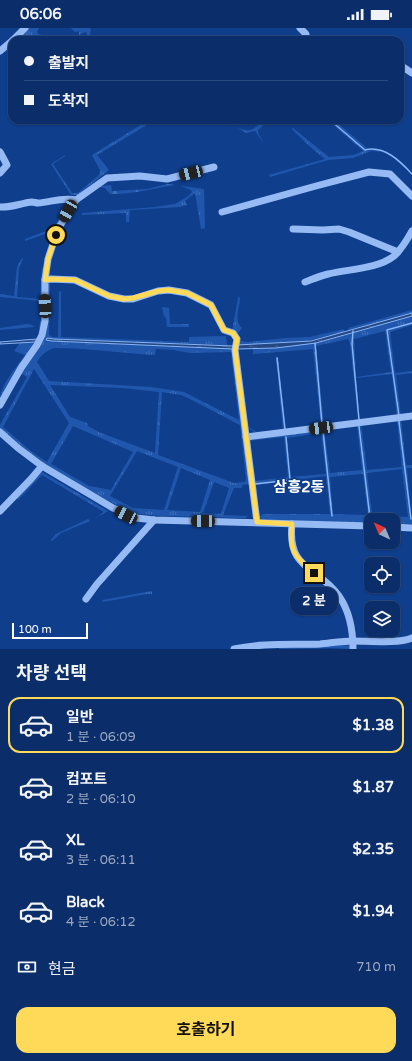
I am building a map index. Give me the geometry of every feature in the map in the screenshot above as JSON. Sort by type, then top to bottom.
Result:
[{"type":"street","points":[[18,36],[25,28]]},
{"type":"street","points":[[300,28],[306,36]]},
{"type":"street","points":[[0,51],[8,45]]},
{"type":"street","points":[[0,152],[7,165],[0,173]]},
{"type":"street","points":[[0,405],[21,368],[37,345],[42,334],[45,316],[45,280],[48,259],[56,235],[76,200],[107,178],[140,176],[167,179],[214,167]]},
{"type":"street","points":[[222,212],[309,187],[372,172],[390,174],[412,196]]},
{"type":"street","points":[[0,207],[68,198],[76,200]]},
{"type":"street","points":[[293,229],[339,229],[398,252]]},
{"type":"street","points":[[305,282],[328,274],[382,262],[398,252],[405,244],[412,231]]},
{"type":"street","points":[[45,280],[75,280],[109,296],[124,299],[158,291],[180,291],[211,305],[224,330],[233,333],[237,339],[235,350],[257,522]]},
{"type":"street","points":[[246,437],[412,416]]},
{"type":"street","points":[[0,432],[42,466],[126,515],[137,518],[154,520],[364,526]]},
{"type":"street","points":[[0,511],[42,466]]},
{"type":"street","points":[[86,599],[97,584],[154,520]]},
{"type":"street","points":[[292,524],[291,539],[295,555],[341,598],[350,618],[353,649]]},
{"type":"street","points":[[400,527],[412,528]]},
{"type":"street","points":[[234,649],[276,643],[320,644],[352,641],[403,641],[412,638]]},
{"type":"green space","points":[[27,28],[39,28],[37,32],[38,34],[42,35],[42,36],[19,36]]},
{"type":"green space","points":[[71,28],[91,29],[90,36],[86,36],[87,33],[85,32],[79,35],[79,31],[75,32]]},
{"type":"green space","points":[[142,124],[148,124],[97,155],[109,170],[78,195],[71,195],[51,164],[65,155],[53,164],[72,193],[78,193],[100,174],[100,170],[92,155]]},
{"type":"green space","points":[[259,124],[265,124],[258,130],[264,144],[255,131],[246,133],[237,127],[245,130],[252,130]]},
{"type":"green space","points":[[333,124],[365,151],[377,150],[384,152],[371,151],[353,158],[328,160],[270,177],[269,175],[325,159],[309,146],[292,129],[293,128],[329,157],[354,155],[363,151]]},
{"type":"green space","points":[[336,124],[339,124],[368,149],[366,150]]},
{"type":"green space","points":[[167,184],[175,185],[119,194],[110,194],[105,188],[100,187],[111,185],[112,191],[147,189]]},
{"type":"green space","points":[[181,186],[204,189],[205,228],[201,229],[195,193],[185,201],[187,205],[180,207],[130,210],[129,222],[126,222],[126,213],[82,215],[82,213],[175,204],[187,197],[192,192],[191,190]]},
{"type":"green space","points":[[68,201],[70,201],[54,233],[42,311],[41,328],[39,328],[41,318],[41,301],[0,297],[0,294],[14,296],[17,267],[22,258],[23,259],[19,268],[17,297],[40,299],[42,268],[44,267],[53,234],[45,234],[25,241],[25,239],[54,228]]},
{"type":"green space","points":[[50,282],[49,335],[53,337],[58,337],[59,292],[61,291],[61,337],[189,342],[189,337],[226,336],[227,345],[47,338],[46,340],[232,349],[249,484],[242,485],[242,488],[234,488],[223,515],[248,515],[246,518],[160,516],[132,513],[84,488],[44,463],[15,442],[0,428],[0,425],[27,377],[20,373],[39,347],[48,285]],"holes":[[[54,348],[66,348],[155,355],[156,349],[190,353],[231,352],[239,420],[184,392],[151,387],[49,381],[37,362],[42,355]],[[34,369],[69,423],[47,462],[32,452],[3,427]],[[50,385],[123,388],[159,392],[155,453],[101,433],[88,426],[87,423],[70,417]],[[162,392],[181,395],[240,425],[246,478],[245,482],[234,483],[158,455]],[[73,426],[133,452],[111,490],[89,486],[51,464]],[[137,451],[178,467],[164,510],[133,508],[110,496]],[[181,468],[210,480],[200,512],[167,510]],[[214,482],[229,488],[221,514],[203,513]]]},
{"type":"green space","points":[[240,297],[237,317],[239,325],[242,328],[237,334],[232,331],[238,298]]},
{"type":"green space","points":[[162,307],[169,308],[170,324],[189,324],[189,327],[167,327],[166,318]]},
{"type":"green space","points":[[412,310],[412,313],[349,330],[348,328]]},
{"type":"green space","points":[[412,316],[412,322],[386,331],[399,417],[397,417],[392,374],[356,378],[359,422],[352,344],[354,332]],"holes":[[[385,331],[391,372],[356,377],[354,339]]]},
{"type":"green space","points":[[412,323],[412,325],[390,332],[395,373],[412,371],[412,373],[396,375],[400,417],[388,331]]},
{"type":"green space","points":[[27,324],[34,327],[0,330],[0,328]]},
{"type":"green space","points":[[344,329],[344,332],[306,341],[237,345],[239,340],[247,342],[310,337]]},
{"type":"green space","points":[[353,333],[351,345],[358,422],[350,343],[348,339],[316,346],[323,427],[319,390],[322,427],[285,432],[277,357],[286,429],[321,425],[313,349],[253,354],[253,348],[316,343]]},
{"type":"green space","points":[[36,342],[0,400],[6,382],[25,355],[14,351],[20,343]]},
{"type":"green space","points":[[277,357],[284,432],[256,433],[247,427],[238,364],[240,363],[248,427],[257,432],[283,430]]},
{"type":"green space","points":[[401,419],[406,465],[412,465],[412,468],[407,468],[412,524],[400,523],[400,517],[408,517],[402,469],[367,473],[372,513],[369,513],[361,424],[367,470],[402,467],[397,420],[399,420],[411,520]]},
{"type":"green space","points":[[357,425],[359,425],[369,513],[368,513],[363,474],[330,478],[333,514],[364,515],[364,523],[264,520],[259,517],[263,514],[330,514],[326,476],[256,485],[258,512],[255,481],[288,477],[284,437],[248,441],[322,430],[328,473],[324,430],[330,473],[362,470]],"holes":[[[321,433],[326,474],[291,477],[287,438]],[[286,437],[291,480],[259,483],[289,479]]]},
{"type":"green space","points":[[42,472],[108,511],[96,518],[104,512],[42,475],[18,500],[17,498]]},
{"type":"green space","points":[[88,519],[90,521],[61,533],[52,541],[51,540],[56,534]]},
{"type":"green space","points":[[152,591],[152,594],[103,602],[102,600]]},
{"type":"green space","points":[[280,646],[351,646],[351,649],[279,649]]},
{"type":"water","points":[[412,313],[412,316],[316,343],[276,348],[237,349],[237,345],[311,341]]},
{"type":"water","points":[[47,338],[233,346],[233,349],[52,341],[46,340]]},
{"type":"water","points":[[37,339],[36,342],[0,344],[0,342]]},
{"type":"waterway","points":[[335,124],[365,150],[379,150],[391,155],[412,174]]},
{"type":"waterway","points":[[399,416],[387,330],[412,323]]},
{"type":"waterway","points":[[353,331],[352,344],[359,420]]},
{"type":"waterway","points":[[315,343],[322,424]]},
{"type":"waterway","points":[[277,358],[285,430]]},
{"type":"waterway","points":[[399,421],[411,519]]},
{"type":"waterway","points":[[359,426],[369,513]]},
{"type":"waterway","points":[[323,431],[332,516]]},
{"type":"waterway","points":[[255,484],[290,480],[286,437]]},
{"type":"district","name":"삼흥2동","points":[[299,487]]},
{"type":"route","points":[[56,235],[48,259],[45,280],[75,280],[109,296],[124,299],[158,291],[180,291],[211,305],[224,330],[233,333],[237,339],[235,350],[257,522],[292,524],[291,539],[295,555],[314,573]]}]
